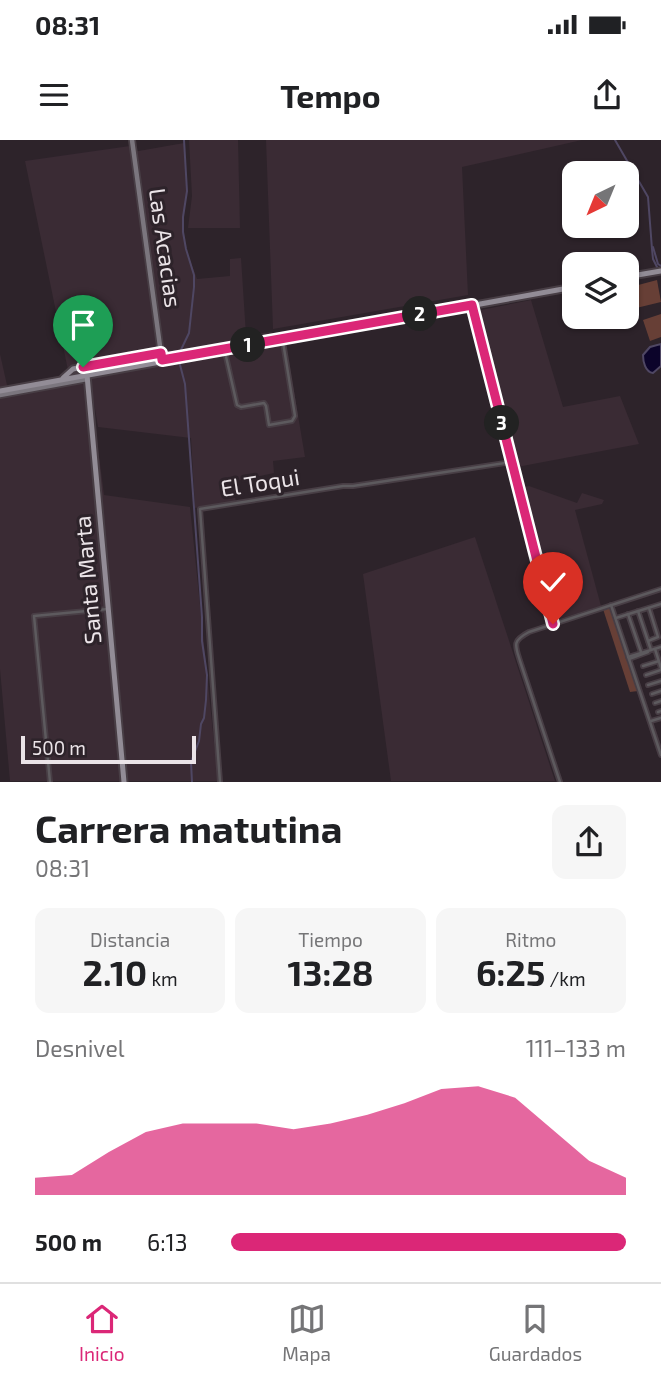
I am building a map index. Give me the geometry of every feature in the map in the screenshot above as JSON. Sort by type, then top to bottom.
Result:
[{"type":"main road","name":"Las Acacias","points":[[132,140],[162,360]]},
{"type":"main road","points":[[639,275],[661,271]]},
{"type":"main road","points":[[0,393],[162,360],[562,288]]},
{"type":"main road","points":[[61,380],[73,369],[91,365]]},
{"type":"main road","points":[[0,393],[87,377]]},
{"type":"main road","name":"Santa Marta","points":[[87,377],[124,782]]},
{"type":"street","points":[[472,305],[553,624]]},
{"type":"street","points":[[224,349],[236,404],[241,407],[265,403],[269,425],[292,421],[295,418],[282,339]]},
{"type":"street","points":[[91,365],[161,353]]},
{"type":"street","name":"El Toqui","points":[[220,782],[200,509],[512,462]]},
{"type":"street","points":[[560,782],[515,645],[517,640],[525,634],[553,624],[661,589]]},
{"type":"street","points":[[611,605],[661,755]]},
{"type":"street","points":[[615,618],[660,605],[661,611]]},
{"type":"street","points":[[648,641],[658,637],[649,608]]},
{"type":"street","points":[[50,782],[34,616],[108,609]]},
{"type":"street","points":[[638,611],[661,669],[646,676]]},
{"type":"street","points":[[628,614],[640,652]]},
{"type":"street","points":[[629,658],[661,647]]},
{"type":"street","points":[[629,658],[640,652],[653,650]]},
{"type":"street","points":[[643,666],[659,661]]},
{"type":"street","points":[[648,685],[661,681]]},
{"type":"street","points":[[652,694],[661,691]]},
{"type":"street","points":[[655,703],[661,701]]},
{"type":"street","points":[[649,722],[661,718]]},
{"type":"shaded area","points":[[189,140],[238,140],[240,228],[188,228],[192,196]]},
{"type":"shaded area","points":[[266,140],[582,140],[462,167],[468,295],[273,329]]},
{"type":"shaded area","points":[[184,143],[187,191],[183,232],[197,279],[230,276],[230,259],[241,258],[246,335],[271,332],[286,344],[305,457],[273,461],[274,473],[232,482],[236,502],[195,508],[191,438],[98,427],[89,373],[69,375],[25,161],[130,146],[133,152]]},
{"type":"shaded area","points":[[657,280],[661,302],[639,307],[639,285]]},
{"type":"shaded area","points":[[531,300],[563,407],[620,396],[639,444],[517,467],[476,311]]},
{"type":"shaded area","points":[[661,314],[661,337],[650,341],[643,320]]},
{"type":"shaded area","points":[[661,344],[661,366],[653,373],[650,372],[645,366],[643,355],[650,347]]},
{"type":"shaded area","points":[[0,354],[9,394],[89,378],[104,495],[190,507],[218,781],[10,781],[0,669]]},
{"type":"shaded area","points":[[529,486],[577,503],[582,493],[604,500],[602,504],[575,510],[601,606],[556,620],[521,488]]},
{"type":"shaded area","points":[[475,537],[555,781],[391,781],[363,574]]},
{"type":"shaded area","points":[[610,607],[638,691],[630,692],[603,609]]},
{"type":"waterway","points":[[178,356],[189,333],[194,287],[194,275],[183,232],[187,191],[184,140]]},
{"type":"waterway","points":[[615,140],[648,197],[653,259],[658,269]]},
{"type":"waterway","points":[[653,247],[661,266]]},
{"type":"waterway","points":[[179,361],[185,384],[202,641],[207,675],[204,718],[191,762],[192,782]]},
{"type":"route","points":[[83,367],[161,353],[162,360],[472,305],[553,624]]}]
